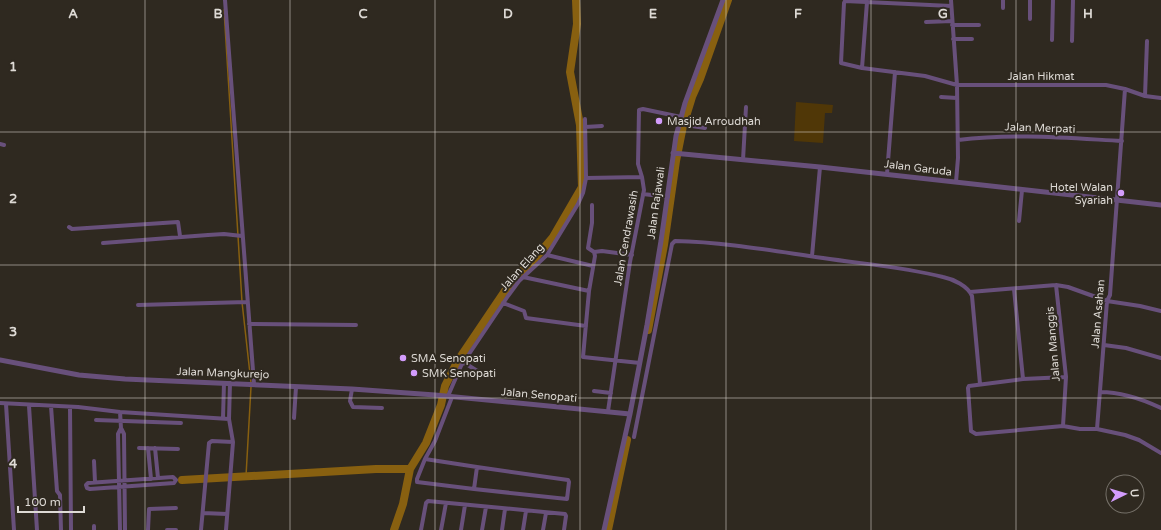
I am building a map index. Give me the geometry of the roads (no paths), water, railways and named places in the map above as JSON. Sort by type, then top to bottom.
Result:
[{"type":"street","points":[[225,0],[240,236],[245,302],[249,324],[251,384]]},
{"type":"street","name":"Jalan Rajawali","points":[[604,530],[640,364],[668,197],[678,154],[681,124],[680,117],[723,0]]},
{"type":"street","points":[[951,0],[957,85],[958,158],[956,182]]},
{"type":"street","points":[[1003,0],[1003,8]]},
{"type":"street","points":[[1030,0],[1030,19]]},
{"type":"street","points":[[1052,40],[1053,0]]},
{"type":"street","points":[[1072,41],[1073,0]]},
{"type":"street","name":"Jalan Hikmat","points":[[867,2],[846,1],[844,3],[840,61],[842,64],[925,76],[957,85],[1106,85],[1125,89],[1145,96],[1161,98]]},
{"type":"street","points":[[862,68],[867,2],[951,6]]},
{"type":"street","points":[[926,22],[979,25]]},
{"type":"street","points":[[953,39],[972,39]]},
{"type":"street","points":[[1145,96],[1147,41]]},
{"type":"street","points":[[887,174],[895,72]]},
{"type":"street","name":"Jalan Asahan","points":[[1097,429],[1107,301],[1110,295],[1125,89]]},
{"type":"street","points":[[941,96],[957,98]]},
{"type":"street","points":[[742,160],[746,107]]},
{"type":"street","name":"Jalan Cendrawasih","points":[[608,411],[632,254],[644,187],[638,162],[640,109],[680,117]]},
{"type":"street","name":"Jalan Elang","points":[[474,489],[418,483],[417,479],[425,459],[435,442],[449,396],[463,362],[515,285],[547,255],[578,204],[583,193],[586,178],[585,119]]},
{"type":"street","points":[[681,124],[705,128]]},
{"type":"street","points":[[585,127],[602,126]]},
{"type":"street","name":"Jalan Merpati","points":[[958,140],[989,136],[1018,136],[1122,141]]},
{"type":"street","name":"Jalan Garuda","points":[[678,154],[887,174],[1161,205]]},
{"type":"street","points":[[812,256],[820,167]]},
{"type":"street","points":[[586,178],[642,177]]},
{"type":"street","points":[[1019,221],[1022,190]]},
{"type":"street","points":[[643,194],[668,197]]},
{"type":"street","points":[[592,205],[592,223],[588,248],[594,252],[604,251],[632,254]]},
{"type":"street","points":[[69,227],[72,229],[178,222],[180,236]]},
{"type":"street","points":[[102,243],[180,236],[224,234],[240,236]]},
{"type":"street","points":[[634,437],[673,242],[699,242],[735,245],[917,271],[957,282],[970,292],[973,300],[980,384]]},
{"type":"street","points":[[594,252],[595,256],[589,291],[582,356],[583,358],[640,364]]},
{"type":"street","points":[[547,255],[593,266]]},
{"type":"street","points":[[523,277],[589,291]]},
{"type":"street","points":[[970,292],[1056,285],[1068,287],[1107,301],[1161,311]]},
{"type":"street","name":"Jalan Manggis","points":[[1056,285],[1066,377],[1063,426]]},
{"type":"street","points":[[1014,289],[1022,379]]},
{"type":"street","points":[[138,305],[245,302]]},
{"type":"street","points":[[503,303],[524,311],[526,318],[586,326]]},
{"type":"street","points":[[249,324],[356,326]]},
{"type":"street","points":[[1104,345],[1126,348],[1161,358]]},
{"type":"street","name":"Jalan Mangkurejo","points":[[0,360],[71,374],[115,378],[352,389],[449,396]]},
{"type":"street","points":[[463,362],[487,377]]},
{"type":"street","points":[[1066,377],[1022,379],[971,385],[968,388],[971,431],[973,433],[1063,426],[1080,429],[1097,429],[1125,435],[1139,440],[1161,453]]},
{"type":"street","points":[[223,418],[224,383]]},
{"type":"street","points":[[226,530],[233,442],[229,419],[230,383]]},
{"type":"street","points":[[294,418],[296,387]]},
{"type":"street","points":[[352,389],[350,401],[353,407],[382,408]]},
{"type":"street","points":[[594,391],[610,393]]},
{"type":"street","points":[[1100,392],[1110,392],[1136,398],[1161,408]]},
{"type":"street","name":"Jalan Senopati","points":[[449,396],[630,414]]},
{"type":"street","points":[[0,403],[229,419]]},
{"type":"street","points":[[6,404],[14,530]]},
{"type":"street","points":[[29,406],[37,530]]},
{"type":"street","points":[[51,406],[57,491],[60,495],[61,530]]},
{"type":"street","points":[[70,407],[71,530]]},
{"type":"street","points":[[120,412],[121,428],[124,434],[125,481],[122,486],[120,530]]},
{"type":"street","points":[[96,420],[181,423]]},
{"type":"street","points":[[121,428],[118,434],[120,481],[122,486],[125,530]]},
{"type":"street","points":[[201,530],[209,443],[212,441],[233,442]]},
{"type":"street","points":[[139,448],[178,449]]},
{"type":"street","points":[[148,448],[151,479]]},
{"type":"street","points":[[155,448],[158,478]]},
{"type":"street","points":[[425,459],[568,480],[567,499],[474,489],[477,467]]},
{"type":"street","points":[[94,461],[95,482]]},
{"type":"street","points":[[173,477],[176,481],[174,483],[87,488],[88,483],[125,481],[173,477]]},
{"type":"street","points":[[421,530],[426,502],[566,515],[564,530]]},
{"type":"street","points":[[441,530],[446,503]]},
{"type":"street","points":[[461,530],[465,505]]},
{"type":"street","points":[[482,530],[486,507]]},
{"type":"street","points":[[148,530],[148,509],[176,508]]},
{"type":"street","points":[[502,530],[505,509]]},
{"type":"street","points":[[523,530],[526,511]]},
{"type":"street","points":[[203,513],[227,514]]},
{"type":"street","points":[[543,530],[546,513]]},
{"type":"street","points":[[167,530],[176,530]]},
{"type":"waterway","points":[[394,530],[403,504],[410,469],[426,443],[441,405],[445,386],[457,362],[513,279],[533,261],[553,237],[582,187],[580,125],[570,72],[577,24],[576,0]]},
{"type":"waterway","points":[[648,330],[664,245],[676,161],[683,126],[692,97],[700,79],[728,0]]},
{"type":"waterway","points":[[224,10],[242,302],[251,383]]},
{"type":"waterway","points":[[246,476],[251,387]]},
{"type":"waterway","points":[[608,530],[627,440]]},
{"type":"waterway","points":[[182,480],[376,469],[410,469]]},
{"type":"place","name":"Masjid Arroudhah","points":[[659,121]]},
{"type":"place","name":"Hotel Walan Syariah","points":[[1121,193]]},
{"type":"place","name":"SMA Senopati","points":[[403,358]]},
{"type":"place","name":"SMK Senopati","points":[[414,373]]}]
